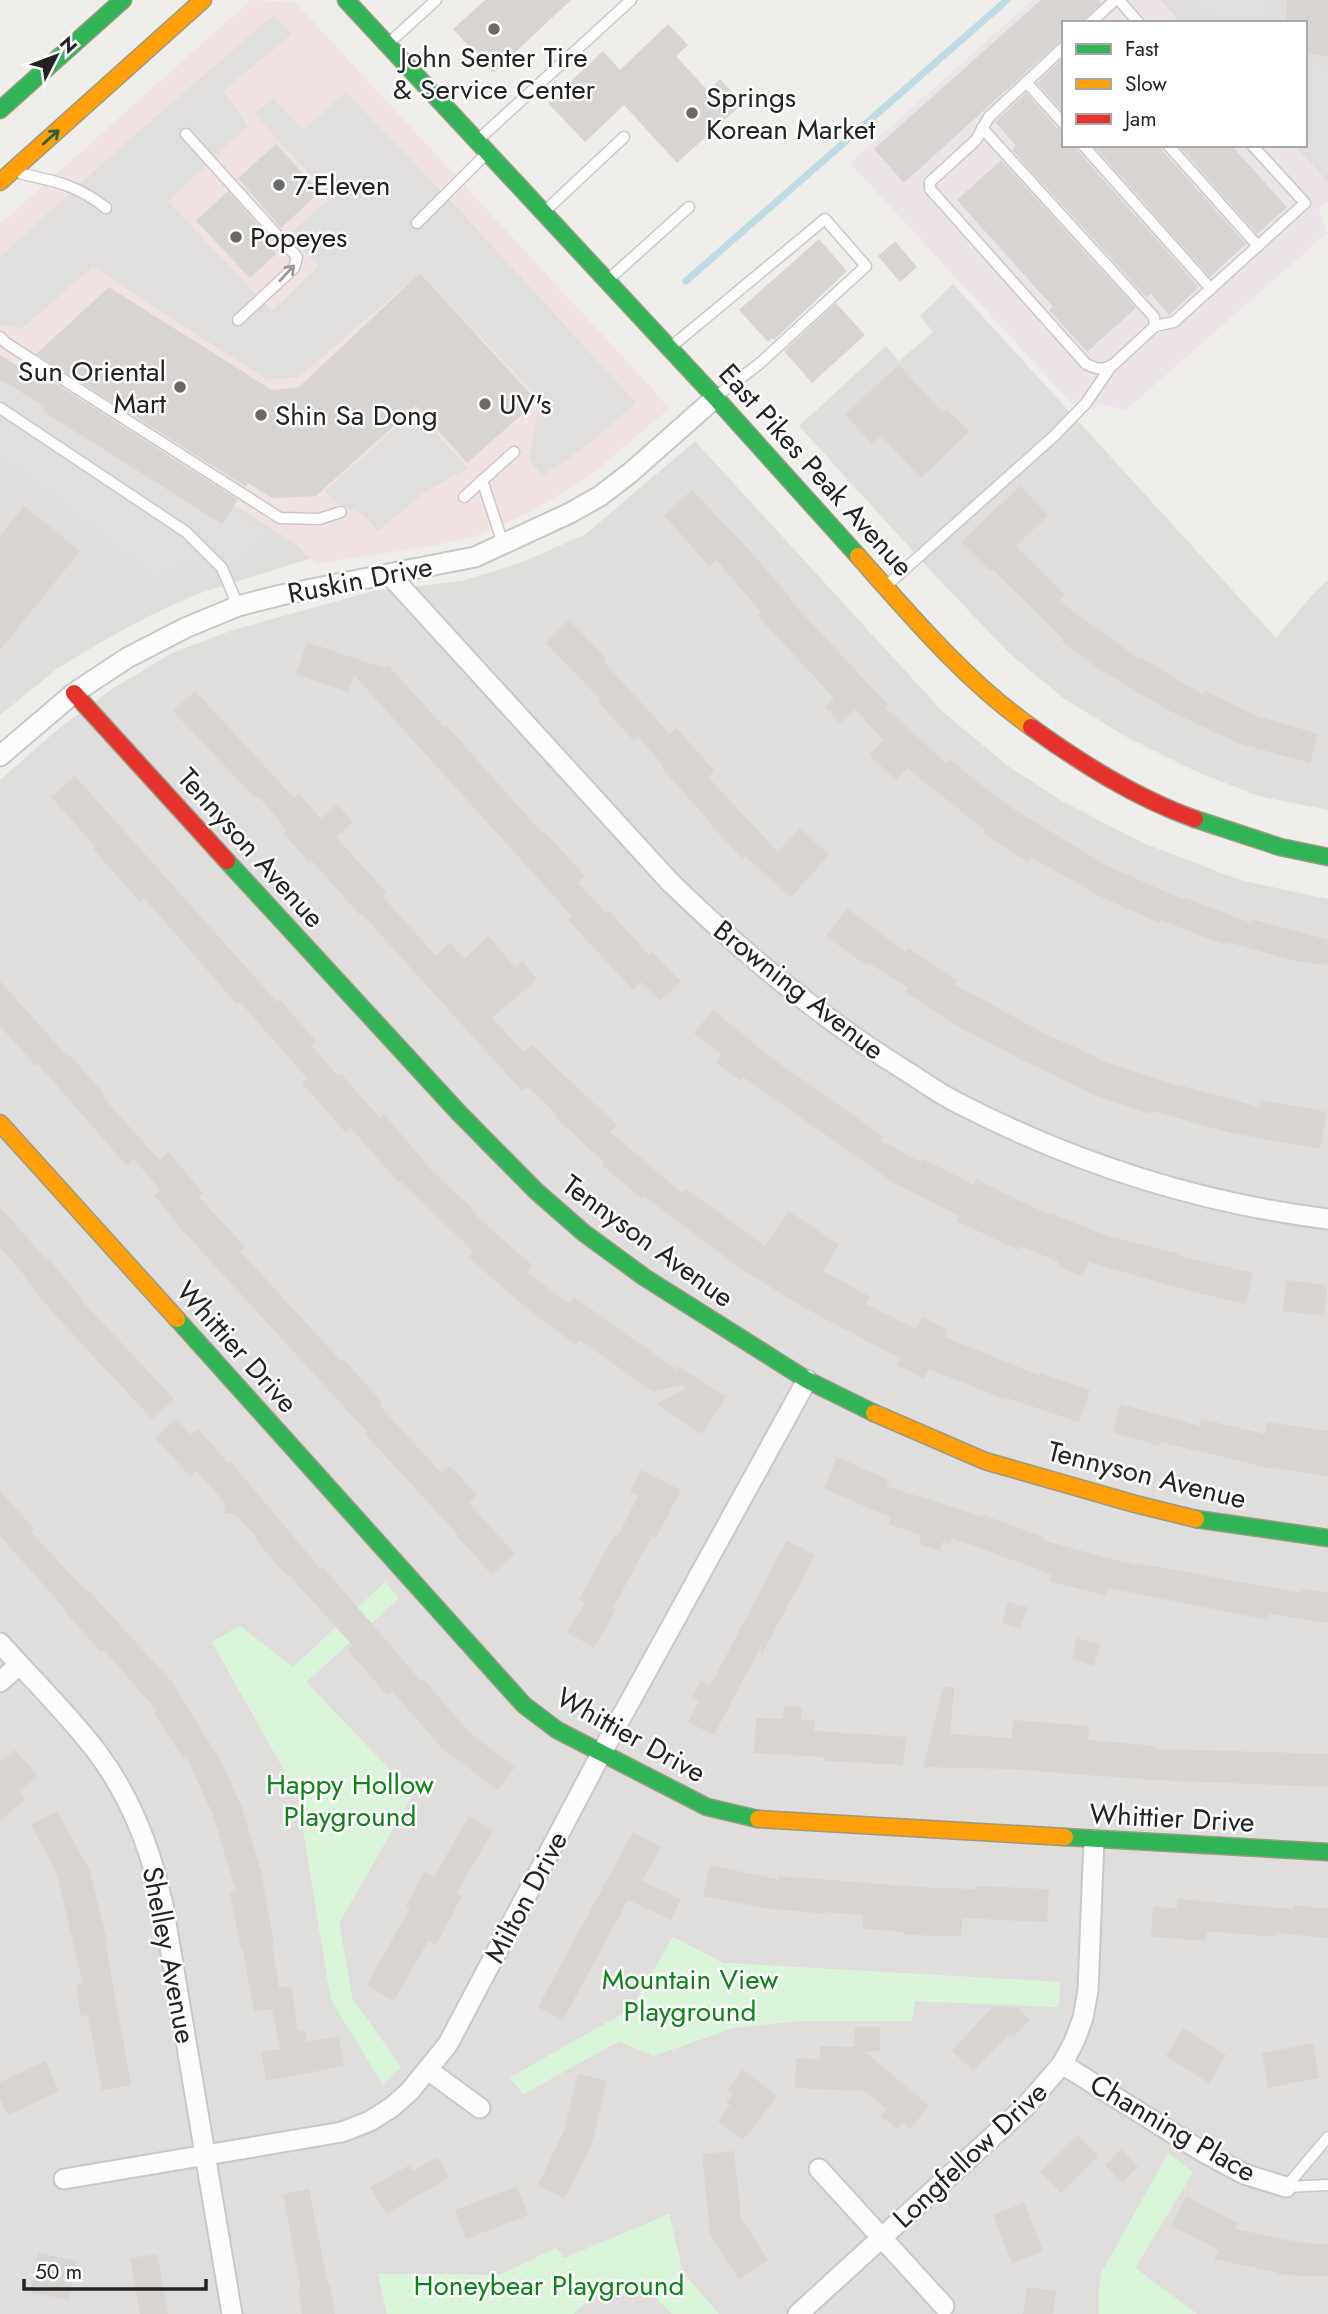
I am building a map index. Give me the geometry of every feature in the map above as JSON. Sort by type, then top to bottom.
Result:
[{"type":"main road","points":[[0,110],[123,0]]},
{"type":"main road","points":[[6,177],[203,0]]},
{"type":"main road","name":"East Pikes Peak Avenue","points":[[346,0],[983,689],[1088,768],[1138,795],[1188,818],[1252,839],[1328,857]]},
{"type":"main road","name":"Tennyson Avenue","points":[[74,692],[363,1011],[536,1191],[584,1233],[644,1278],[807,1380],[902,1426],[985,1461],[1135,1504],[1206,1521],[1328,1538]]},
{"type":"main road","name":"Whittier Drive","points":[[0,1123],[524,1705],[557,1730],[707,1807],[737,1815],[800,1822],[1328,1852]]},
{"type":"street","name":"Ruskin Drive","points":[[0,756],[74,692],[127,657],[185,628],[238,606],[281,595],[475,557],[570,513],[600,496],[630,473],[715,398]]},
{"type":"street","name":"Browning Avenue","points":[[389,574],[670,882],[762,966],[820,1013],[886,1059],[966,1107],[1039,1142],[1119,1173],[1210,1198],[1328,1219]]},
{"type":"street","name":"Milton Drive","points":[[64,2179],[342,2132],[370,2121],[410,2091],[448,2044],[601,1754],[807,1380]]},
{"type":"street","name":"Shelley Avenue","points":[[0,1643],[98,1754],[118,1784],[138,1823],[154,1864],[232,2314]]},
{"type":"street","points":[[0,1682],[19,1665]]},
{"type":"street","name":"Longfellow Drive","points":[[798,2314],[1025,2107],[1062,2064],[1083,2018],[1088,1990],[1094,1840]]},
{"type":"street","name":"Channing Place","points":[[1062,2064],[1203,2152],[1244,2174],[1286,2187]]},
{"type":"street","points":[[428,2070],[480,2108]]},
{"type":"street","points":[[819,2169],[944,2306]]},
{"type":"lane","points":[[387,45],[436,0]]},
{"type":"lane","points":[[417,223],[482,147],[631,0]]},
{"type":"lane","points":[[1092,21],[1117,0],[1137,21]]},
{"type":"lane","points":[[1062,49],[989,117],[976,140],[930,182],[930,189],[1086,364],[1097,369],[1113,365]]},
{"type":"lane","points":[[1026,82],[1062,122]]},
{"type":"lane","points":[[982,128],[1149,311],[1154,317],[1155,326]]},
{"type":"lane","points":[[186,134],[297,257],[294,268],[238,320]]},
{"type":"lane","points":[[544,213],[624,137]]},
{"type":"lane","points":[[1085,147],[1211,289]]},
{"type":"lane","points":[[1170,147],[1258,246]]},
{"type":"lane","points":[[886,587],[1054,436],[1086,403],[1113,365],[1155,326],[1174,322],[1305,204],[1254,147]]},
{"type":"lane","points":[[6,177],[64,183],[90,195],[106,208]]},
{"type":"lane","points":[[607,281],[689,207]]},
{"type":"lane","points":[[669,349],[825,219],[866,266],[759,364],[715,398]]},
{"type":"lane","points":[[0,337],[280,518],[319,519],[341,512]]},
{"type":"lane","points":[[0,408],[186,532],[222,568],[238,606]]},
{"type":"lane","points":[[464,496],[514,452]]},
{"type":"lane","points":[[482,480],[503,544]]},
{"type":"lane","points":[[1286,2187],[1328,2137]]},
{"type":"lane","points":[[1286,2187],[1328,2185]]},
{"type":"shaded area","points":[[251,0],[295,2],[670,408],[587,478],[532,511],[480,535],[436,545],[316,564],[295,543],[0,356],[0,224]]},
{"type":"shaded area","points":[[1033,0],[1160,0],[1179,21],[1062,21],[1062,147],[1296,147],[1328,182],[1328,201],[1319,208],[1327,233],[1126,410],[1100,404],[1092,411],[1081,398],[1073,405],[850,163]]},
{"type":"shaded area","points":[[1155,0],[1328,0],[1328,191],[1289,147],[1307,147],[1307,21],[1173,21]]},
{"type":"shaded area","points":[[1199,0],[1264,0],[1263,21],[1217,21],[1216,13],[1199,7]]},
{"type":"shaded area","points":[[273,15],[292,34],[223,91],[248,126],[168,201],[272,311],[319,266],[289,235],[331,197],[254,114],[273,98],[303,130],[346,92],[461,212],[636,403],[584,448],[542,476],[529,459],[540,400],[420,273],[299,377],[267,380],[93,267],[21,329],[0,324],[0,257],[104,162]]},
{"type":"shaded area","points":[[1316,61],[1328,74],[1328,176],[1301,147],[1307,147],[1307,68]]},
{"type":"shaded area","points":[[953,284],[1276,638],[1328,580],[1328,810],[1258,796],[1195,771],[1123,735],[1062,697],[1010,654],[799,426],[886,346],[899,361],[933,332],[920,316]]},
{"type":"shaded area","points":[[0,356],[295,543],[312,558],[197,594],[149,616],[57,669],[0,715]]},
{"type":"shaded area","points":[[0,368],[240,514],[239,519],[265,534],[242,554],[209,572],[200,564],[183,563],[156,574],[0,451]]},
{"type":"shaded area","points":[[415,410],[468,468],[425,492],[378,531],[363,515],[337,503],[325,491]]},
{"type":"shaded area","points":[[695,441],[943,712],[1008,766],[1062,801],[1143,843],[1240,880],[1328,899],[1328,2314],[1197,2314],[1135,2268],[1193,2172],[1168,2154],[1102,2272],[1099,2314],[719,2314],[683,2273],[669,2214],[564,2259],[556,2248],[500,2275],[379,2274],[387,2314],[0,2314],[0,780],[57,730],[112,689],[172,653],[230,631],[373,591],[462,581],[523,562],[586,534]],"holes":[[[385,1583],[399,1598],[306,1682],[413,1794],[339,1923],[352,1998],[401,2067],[331,2000],[297,1793],[212,1642],[240,1626],[293,1667]],[[673,1937],[723,1963],[1059,1982],[1059,2007],[914,2001],[911,2021],[797,2021],[733,2028],[653,2056],[619,2041],[523,2094],[511,2077],[631,2009]]]},
{"type":"shaded area","points":[[641,2282],[672,2314],[573,2314],[601,2289]]},
{"type":"green space","name":"Happy Hollow Playground","points":[[385,1582],[399,1598],[306,1682],[413,1794],[339,1923],[352,1998],[401,2067],[383,2085],[331,2000],[297,1793],[211,1642],[240,1626],[293,1667]]},
{"type":"green space","name":"Mountain View Playground","points":[[673,1937],[723,1963],[1060,1982],[1059,2007],[915,2001],[912,2021],[797,2021],[733,2028],[653,2056],[619,2041],[523,2094],[510,2078],[631,2009]]},
{"type":"green space","points":[[1168,2153],[1193,2172],[1135,2268],[1197,2314],[1099,2314],[1102,2272]]},
{"type":"green space","name":"Honeybear Playground","points":[[669,2214],[683,2273],[719,2314],[672,2314],[641,2282],[601,2289],[573,2314],[387,2314],[378,2274],[500,2275],[556,2248],[564,2258]]},
{"type":"building","points":[[485,0],[571,0],[493,73],[453,29]]},
{"type":"building","points":[[1041,0],[1098,0],[1101,3],[1084,21],[1062,21],[1062,41],[904,183],[874,149]]},
{"type":"building","points":[[1287,0],[1328,0],[1328,56],[1307,54],[1307,21],[1286,21]]},
{"type":"building","points":[[668,24],[688,45],[676,56],[708,91],[720,79],[742,104],[677,163],[624,105],[585,142],[548,103],[603,51],[620,70]]},
{"type":"building","points":[[1062,59],[1062,111],[1037,83]]},
{"type":"building","points":[[1026,93],[1062,130],[1062,147],[1076,147],[1199,287],[1169,315],[1151,294],[1147,298],[1012,150],[1016,146],[995,122]]},
{"type":"building","name":"7-Eleven","points":[[276,144],[320,192],[281,228],[238,178]]},
{"type":"building","points":[[1095,147],[1161,147],[1246,244],[1210,277]]},
{"type":"building","points":[[1180,147],[1233,147],[1287,207],[1257,234]]},
{"type":"building","points":[[1001,160],[1136,308],[1087,352],[1049,310],[1053,307],[957,200]]},
{"type":"building","name":"Popeyes","points":[[228,191],[270,238],[266,242],[276,254],[250,278],[196,221]]},
{"type":"building","points":[[819,239],[847,271],[774,340],[772,338],[768,342],[739,310]]},
{"type":"building","points":[[895,241],[917,267],[900,282],[878,256]]},
{"type":"building","points":[[420,273],[537,401],[467,463],[416,406],[316,496],[272,498],[248,483],[246,487],[36,354],[109,287],[272,390],[299,387]]},
{"type":"building","points":[[836,303],[865,335],[812,383],[784,351]]},
{"type":"building","points":[[0,355],[21,368],[25,364],[238,500],[222,524],[43,411],[45,407],[0,379]]},
{"type":"building","points":[[899,365],[943,413],[947,409],[969,432],[921,478],[881,436],[872,444],[845,414]]},
{"type":"building","points":[[1020,486],[1048,515],[1016,546],[1065,595],[1059,601],[1139,659],[1140,657],[1203,695],[1205,691],[1257,716],[1318,734],[1310,763],[1237,743],[1170,711],[1102,671],[1062,641],[1063,639],[992,569],[990,571],[961,542]]},
{"type":"building","points":[[692,490],[888,705],[885,707],[946,763],[949,759],[1007,805],[1106,865],[1184,900],[1185,898],[1251,923],[1252,919],[1328,940],[1328,965],[1295,961],[1227,942],[1226,945],[1160,920],[1159,923],[1101,897],[1031,857],[1028,862],[983,833],[985,830],[907,768],[896,780],[869,755],[883,740],[855,709],[840,723],[825,707],[834,698],[757,615],[761,612],[716,560],[709,566],[664,515]]},
{"type":"building","points":[[24,506],[80,551],[0,650],[0,536]]},
{"type":"building","points":[[569,620],[606,658],[603,661],[670,734],[676,728],[715,771],[708,777],[778,852],[800,828],[829,855],[791,897],[745,856],[743,859],[708,822],[638,737],[634,741],[598,702],[600,699],[546,643]]},
{"type":"building","points":[[307,642],[384,668],[388,665],[585,876],[578,883],[606,913],[608,910],[649,955],[652,952],[681,981],[660,1001],[641,982],[633,990],[568,920],[572,916],[354,675],[348,692],[296,674]]},
{"type":"building","points":[[195,691],[294,798],[299,794],[321,819],[337,804],[353,822],[336,837],[386,892],[382,896],[436,956],[450,943],[464,959],[488,936],[515,967],[522,961],[537,979],[492,1018],[524,1052],[532,1045],[617,1125],[610,1132],[682,1193],[686,1189],[765,1246],[789,1211],[839,1245],[823,1271],[870,1297],[866,1304],[916,1329],[922,1317],[948,1330],[945,1337],[1040,1376],[1040,1373],[1090,1390],[1079,1422],[1007,1400],[929,1369],[924,1379],[897,1365],[900,1358],[799,1305],[734,1264],[644,1196],[642,1199],[602,1165],[604,1162],[556,1118],[558,1116],[527,1086],[522,1091],[362,914],[360,915],[310,859],[308,861],[283,833],[287,830],[259,797],[256,799],[173,711]]},
{"type":"building","points":[[75,776],[277,1002],[280,1000],[316,1041],[311,1045],[338,1076],[341,1074],[380,1118],[384,1114],[433,1172],[477,1213],[475,1215],[533,1266],[527,1273],[569,1304],[574,1297],[678,1371],[676,1365],[726,1397],[702,1434],[656,1404],[685,1389],[683,1384],[653,1392],[580,1340],[576,1345],[530,1311],[468,1257],[473,1251],[398,1182],[351,1128],[346,1133],[302,1083],[307,1078],[240,1002],[237,1004],[144,898],[140,902],[51,797]]},
{"type":"building","points":[[847,908],[906,952],[908,948],[957,980],[954,984],[1045,1034],[1097,1057],[1096,1059],[1179,1086],[1259,1107],[1260,1100],[1327,1112],[1320,1149],[1231,1133],[1152,1111],[1151,1114],[1096,1096],[1022,1060],[956,1025],[905,992],[908,988],[869,963],[867,966],[826,936]]},
{"type":"building","points":[[0,981],[68,1057],[70,1055],[159,1160],[168,1152],[203,1193],[199,1197],[245,1247],[240,1251],[342,1362],[344,1360],[382,1402],[379,1405],[433,1464],[442,1473],[450,1466],[477,1495],[469,1503],[515,1554],[492,1575],[365,1434],[367,1432],[183,1231],[154,1195],[160,1190],[134,1159],[127,1166],[38,1064],[36,1066],[0,1026]]},
{"type":"building","points":[[713,1010],[769,1056],[884,1137],[881,1141],[974,1185],[976,1179],[1049,1215],[1108,1236],[1253,1273],[1246,1304],[1088,1262],[1082,1276],[1057,1266],[1059,1262],[1020,1246],[1018,1250],[957,1221],[959,1216],[896,1184],[743,1077],[740,1081],[716,1063],[722,1055],[694,1033]]},
{"type":"building","points":[[0,1207],[46,1259],[48,1258],[81,1300],[174,1399],[152,1419],[55,1315],[0,1247]]},
{"type":"building","points":[[1286,1280],[1327,1285],[1324,1316],[1283,1311]]},
{"type":"building","points":[[1120,1404],[1200,1426],[1201,1419],[1265,1434],[1267,1422],[1328,1431],[1328,1476],[1265,1467],[1160,1442],[1159,1446],[1113,1432]]},
{"type":"building","points":[[176,1419],[191,1435],[198,1429],[228,1463],[230,1461],[320,1568],[322,1566],[421,1681],[423,1679],[469,1732],[515,1767],[498,1790],[441,1747],[392,1691],[387,1695],[348,1650],[353,1646],[289,1575],[287,1576],[255,1539],[257,1537],[235,1514],[224,1513],[225,1503],[196,1470],[190,1476],[155,1438]]},
{"type":"building","points":[[837,1457],[889,1480],[886,1486],[983,1515],[1044,1537],[1042,1540],[1137,1566],[1137,1563],[1301,1593],[1301,1589],[1328,1593],[1328,1623],[1269,1614],[1268,1620],[1108,1588],[1106,1596],[1049,1581],[1051,1574],[952,1538],[950,1544],[942,1542],[940,1551],[919,1544],[921,1535],[889,1524],[891,1518],[824,1488]]},
{"type":"building","points":[[641,1470],[681,1490],[656,1538],[652,1536],[594,1648],[567,1632],[585,1603],[579,1600],[615,1534],[618,1536],[638,1496],[630,1492]]},
{"type":"building","points":[[0,1491],[34,1529],[31,1532],[172,1682],[220,1760],[242,1807],[261,1872],[279,1988],[291,1986],[298,2031],[305,2030],[307,2042],[339,2036],[344,2066],[266,2081],[261,2052],[280,2049],[272,2009],[254,2012],[230,1892],[236,1891],[213,1815],[186,1756],[183,1758],[154,1713],[157,1711],[104,1650],[101,1652],[64,1611],[66,1610],[0,1536]]},
{"type":"building","points":[[787,1540],[815,1555],[761,1655],[762,1644],[714,1735],[688,1722],[699,1701],[692,1697],[701,1680],[709,1685],[716,1675]]},
{"type":"building","points":[[1008,1602],[1027,1607],[1020,1629],[1002,1623]]},
{"type":"building","points":[[1077,1638],[1100,1644],[1094,1666],[1072,1659]]},
{"type":"building","points":[[944,1686],[954,1688],[950,1734],[1012,1738],[1013,1720],[1089,1726],[1088,1740],[1156,1746],[1156,1749],[1328,1754],[1328,1787],[1153,1780],[1011,1769],[923,1767]]},
{"type":"building","points":[[784,1706],[802,1707],[801,1720],[815,1721],[814,1731],[906,1737],[903,1765],[825,1761],[825,1757],[754,1753],[756,1718],[783,1719]]},
{"type":"building","points":[[15,1750],[38,1776],[19,1792],[25,1799],[0,1821],[0,1762]]},
{"type":"building","points":[[57,1811],[90,1871],[107,1940],[105,1941],[131,2085],[102,2090],[88,2015],[81,2016],[76,1985],[83,1984],[56,1871],[31,1825]]},
{"type":"building","points":[[469,1816],[493,1830],[457,1893],[462,1896],[436,1945],[428,1941],[394,2001],[367,1985],[410,1908],[406,1906],[424,1871],[434,1877]]},
{"type":"building","points":[[633,1832],[661,1847],[642,1881],[681,1899],[671,1920],[628,1900],[563,2020],[538,2007]]},
{"type":"building","points":[[710,1865],[779,1880],[779,1876],[934,1888],[976,1889],[976,1886],[1049,1889],[1047,1922],[962,1918],[961,1936],[904,1935],[904,1932],[863,1929],[863,1915],[764,1908],[703,1896]]},
{"type":"building","points":[[1177,1899],[1293,1909],[1293,1905],[1328,1909],[1328,1938],[1207,1931],[1206,1941],[1151,1937],[1153,1907],[1177,1908]]},
{"type":"building","points":[[992,2007],[1018,2008],[1030,2020],[1013,2037],[1010,2034],[973,2071],[952,2051]]},
{"type":"building","points":[[855,2027],[880,2027],[880,2051],[865,2052],[929,2106],[910,2129],[903,2122],[897,2129],[881,2116],[886,2109],[865,2091],[795,2088],[796,2058],[820,2060],[820,2046],[854,2047]]},
{"type":"building","points":[[1183,2028],[1226,2055],[1209,2083],[1166,2056]]},
{"type":"building","points":[[1313,2043],[1319,2078],[1268,2088],[1262,2053]]},
{"type":"building","points":[[45,2061],[59,2091],[8,2115],[0,2099],[0,2082]]},
{"type":"building","points":[[743,2069],[777,2096],[743,2140],[718,2121],[730,2105],[726,2102],[733,2094],[727,2090]]},
{"type":"building","points":[[578,2074],[607,2081],[592,2143],[564,2199],[538,2185],[564,2131]]},
{"type":"building","points":[[1078,2135],[1098,2156],[1061,2193],[1040,2172]]},
{"type":"building","points":[[1121,2149],[1138,2167],[1122,2183],[1105,2165]]},
{"type":"building","points":[[734,2151],[741,2218],[768,2260],[739,2279],[710,2235],[702,2154]]},
{"type":"building","points":[[438,2157],[449,2178],[386,2214],[370,2187],[410,2165],[413,2171]]},
{"type":"building","points":[[517,2186],[528,2215],[466,2239],[455,2210]]},
{"type":"building","points":[[309,2189],[335,2314],[302,2314],[298,2290],[301,2289],[283,2194]]},
{"type":"building","points":[[1186,2196],[1238,2223],[1235,2229],[1302,2243],[1328,2244],[1328,2276],[1278,2275],[1279,2273],[1214,2259],[1219,2250],[1171,2226]]},
{"type":"building","points":[[1024,2203],[1043,2251],[1012,2263],[993,2215]]},
{"type":"building","points":[[38,2253],[77,2261],[69,2300],[30,2292]]},
{"type":"building","points":[[157,2254],[168,2314],[140,2314],[130,2258]]},
{"type":"building","points":[[1027,2287],[1056,2291],[1053,2314],[1023,2314]]},
{"type":"waterway","points":[[686,281],[1007,0]]},
{"type":"traffic: fast","points":[[0,110],[123,0]]},
{"type":"traffic: fast","points":[[346,0],[714,396],[858,556]]},
{"type":"traffic: fast","points":[[1195,819],[1280,847],[1328,857]]},
{"type":"traffic: fast","points":[[227,861],[459,1113],[536,1191],[584,1233],[644,1277],[807,1380],[874,1413]]},
{"type":"traffic: fast","points":[[177,1319],[524,1705],[557,1730],[707,1807],[758,1819]]},
{"type":"traffic: fast","points":[[1196,1519],[1328,1538]]},
{"type":"traffic: fast","points":[[1065,1837],[1328,1852]]},
{"type":"traffic: slow","points":[[0,182],[203,0]]},
{"type":"traffic: slow","points":[[858,556],[961,668],[1031,727]]},
{"type":"traffic: slow","points":[[0,1123],[177,1319]]},
{"type":"traffic: slow","points":[[874,1413],[985,1461],[1196,1519]]},
{"type":"traffic: slow","points":[[758,1819],[1065,1837]]},
{"type":"traffic: jam","points":[[74,693],[227,861]]},
{"type":"traffic: jam","points":[[1031,727],[1110,779],[1173,811],[1195,819]]},
{"type":"place","name":"John Senter Tire & Service Center","points":[[494,29]]},
{"type":"place","name":"Springs Korean Market","points":[[692,113]]},
{"type":"place","name":"7-Eleven","points":[[279,185]]},
{"type":"place","name":"Popeyes","points":[[236,237]]},
{"type":"place","name":"Sun Oriental Mart","points":[[180,387]]},
{"type":"place","name":"UV's","points":[[485,404]]},
{"type":"place","name":"Shin Sa Dong","points":[[261,415]]}]
